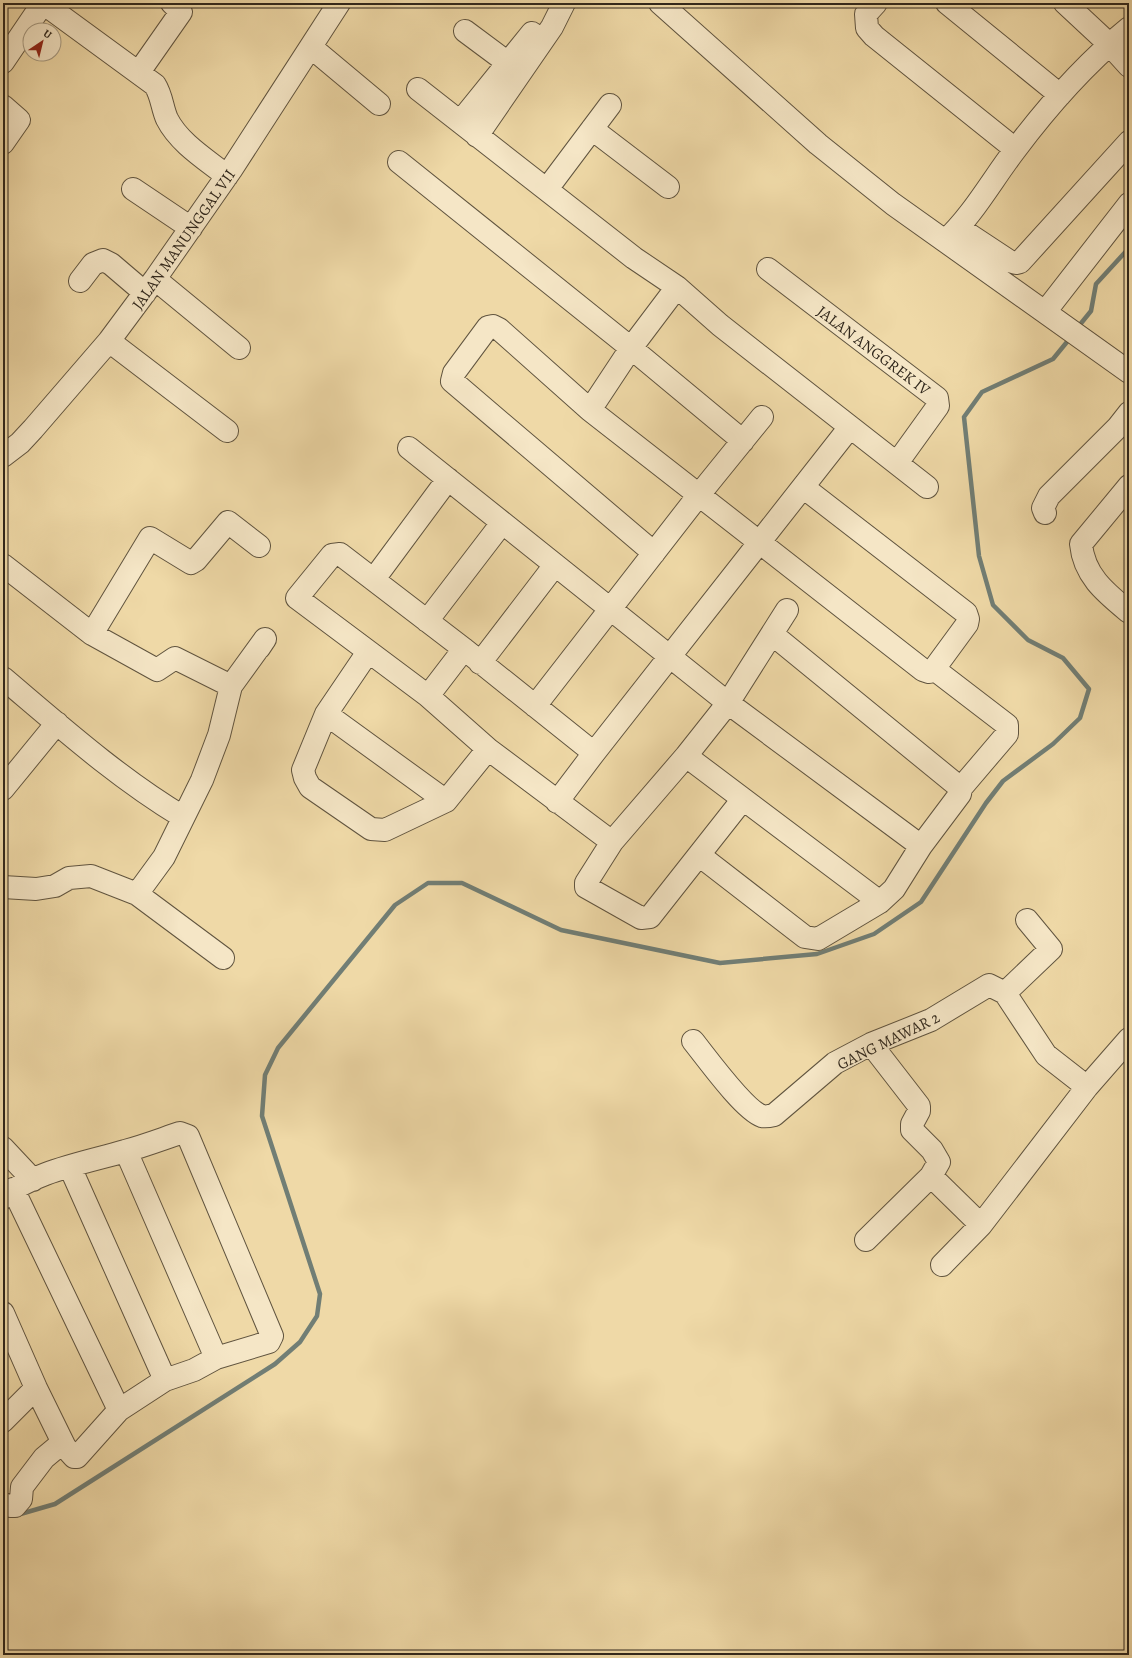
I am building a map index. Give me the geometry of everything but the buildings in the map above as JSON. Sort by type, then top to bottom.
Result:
[{"type":"street","points":[[3,62],[43,3],[155,85],[160,93],[163,108],[174,130],[183,140],[227,176]]},
{"type":"street","points":[[139,72],[181,12],[172,3]]},
{"type":"street","points":[[660,3],[818,144],[893,204],[952,235],[1009,261],[1016,263],[1020,262],[1129,142]]},
{"type":"street","points":[[876,3],[866,14],[867,28],[874,36],[1015,149]]},
{"type":"street","points":[[947,3],[1060,95]]},
{"type":"street","points":[[1065,3],[1109,44],[1129,66]]},
{"type":"street","points":[[460,122],[542,20],[563,4]]},
{"type":"street","points":[[477,136],[552,27],[563,4]]},
{"type":"street","name":"JALAN MANUNGGAL VII","points":[[3,456],[33,429],[109,341],[150,286],[227,176],[312,48],[330,6]]},
{"type":"street","points":[[952,235],[1015,149],[1060,95],[1109,44],[1129,28]]},
{"type":"street","points":[[465,31],[508,63]]},
{"type":"street","points":[[312,48],[379,104]]},
{"type":"street","points":[[418,89],[634,258],[677,287],[720,325],[927,487]]},
{"type":"street","points":[[547,189],[610,105]]},
{"type":"street","points":[[3,106],[19,120],[3,143]]},
{"type":"street","points":[[592,129],[668,187]]},
{"type":"street","points":[[400,162],[631,348],[743,441]]},
{"type":"street","points":[[133,189],[191,228]]},
{"type":"street","points":[[1045,312],[1129,204]]},
{"type":"street","points":[[952,235],[1045,312],[1129,372]]},
{"type":"street","points":[[80,281],[93,264],[103,260],[150,286],[239,348]]},
{"type":"street","name":"JALAN ANGGREK IV","points":[[768,269],[937,398],[938,406],[897,464]]},
{"type":"street","points":[[590,410],[631,348],[677,287]]},
{"type":"street","points":[[654,553],[452,381],[453,377],[488,327],[493,326],[499,329],[590,410],[758,543],[923,670],[929,672],[934,669],[967,624],[968,619],[966,613],[803,487]]},
{"type":"street","points":[[109,341],[227,431]]},
{"type":"street","points":[[1045,513],[1043,508],[1050,496],[1118,427],[1129,413]]},
{"type":"street","points":[[535,706],[698,496],[762,417]]},
{"type":"street","points":[[558,802],[594,753],[850,427]]},
{"type":"street","points":[[409,448],[728,703],[921,846]]},
{"type":"street","points":[[374,579],[448,479]]},
{"type":"street","points":[[1129,486],[1081,544],[1082,553],[1087,566],[1097,585],[1129,612]]},
{"type":"street","points":[[92,634],[150,538],[191,563],[196,560],[228,522],[259,546]]},
{"type":"street","points":[[427,621],[502,522]]},
{"type":"street","points":[[594,753],[374,579],[340,554],[336,553],[330,557],[297,598],[428,696],[488,749],[612,842]]},
{"type":"street","points":[[3,565],[92,634],[158,670],[175,658],[231,686]]},
{"type":"street","points":[[428,696],[472,656],[555,565]]},
{"type":"street","points":[[743,799],[653,914],[644,919],[585,887],[612,842],[686,756],[728,703],[788,610]]},
{"type":"street","points":[[772,634],[960,788]]},
{"type":"street","points":[[138,894],[164,857],[202,780],[219,735],[231,686],[265,639],[259,648]]},
{"type":"street","points":[[368,652],[326,714],[303,770],[310,787],[375,831],[385,830],[446,801],[488,749]]},
{"type":"street","points":[[699,855],[805,937],[814,940],[821,938],[880,902],[897,886],[921,846],[959,798],[960,788],[1007,734],[1007,725],[934,669]]},
{"type":"street","points":[[3,678],[153,799],[183,818]]},
{"type":"street","points":[[326,714],[446,801]]},
{"type":"street","points":[[3,789],[57,723]]},
{"type":"street","points":[[686,756],[880,902]]},
{"type":"street","points":[[3,887],[36,889],[55,886],[69,878],[91,876],[138,894],[224,958]]},
{"type":"street","points":[[1027,920],[1051,948],[1005,993],[1046,1055],[1087,1087]]},
{"type":"street","name":"GANG MAWAR 2","points":[[693,1040],[743,1102],[761,1116],[768,1116],[774,1115],[836,1063],[871,1044],[932,1020],[989,985],[1005,993]]},
{"type":"street","points":[[942,1265],[981,1225],[1087,1087],[1129,1040]]},
{"type":"street","points":[[866,1240],[931,1176],[939,1162],[932,1150],[912,1130],[912,1124],[920,1111],[918,1106],[871,1044]]},
{"type":"street","points":[[4,1317],[36,1388],[65,1446],[74,1457],[77,1456],[119,1410],[165,1380],[194,1370],[216,1358],[269,1342],[272,1336],[188,1136],[180,1133],[126,1151],[70,1167],[33,1180],[8,1193],[119,1410]]},
{"type":"street","points":[[3,1148],[33,1180]]},
{"type":"street","points":[[126,1151],[216,1358]]},
{"type":"street","points":[[70,1167],[165,1380]]},
{"type":"street","points":[[931,1176],[981,1225]]},
{"type":"street","points":[[3,1421],[36,1388]]},
{"type":"street","points":[[3,1504],[10,1506],[19,1503],[22,1500],[22,1486],[32,1473],[56,1448],[65,1446]]},
{"type":"waterway","points":[[1078,327],[1091,311],[1096,284],[1129,248]]},
{"type":"waterway","points":[[17,1515],[55,1504],[275,1364],[300,1342],[317,1316],[320,1294],[262,1116],[265,1075],[278,1048],[395,905],[428,883],[462,883],[561,930],[720,963],[817,954],[874,934],[921,902],[986,803],[1003,781],[1053,744],[1080,718],[1089,689],[1063,658],[1028,640],[993,605],[979,556],[964,417],[982,392],[1053,359],[1071,337]]}]
